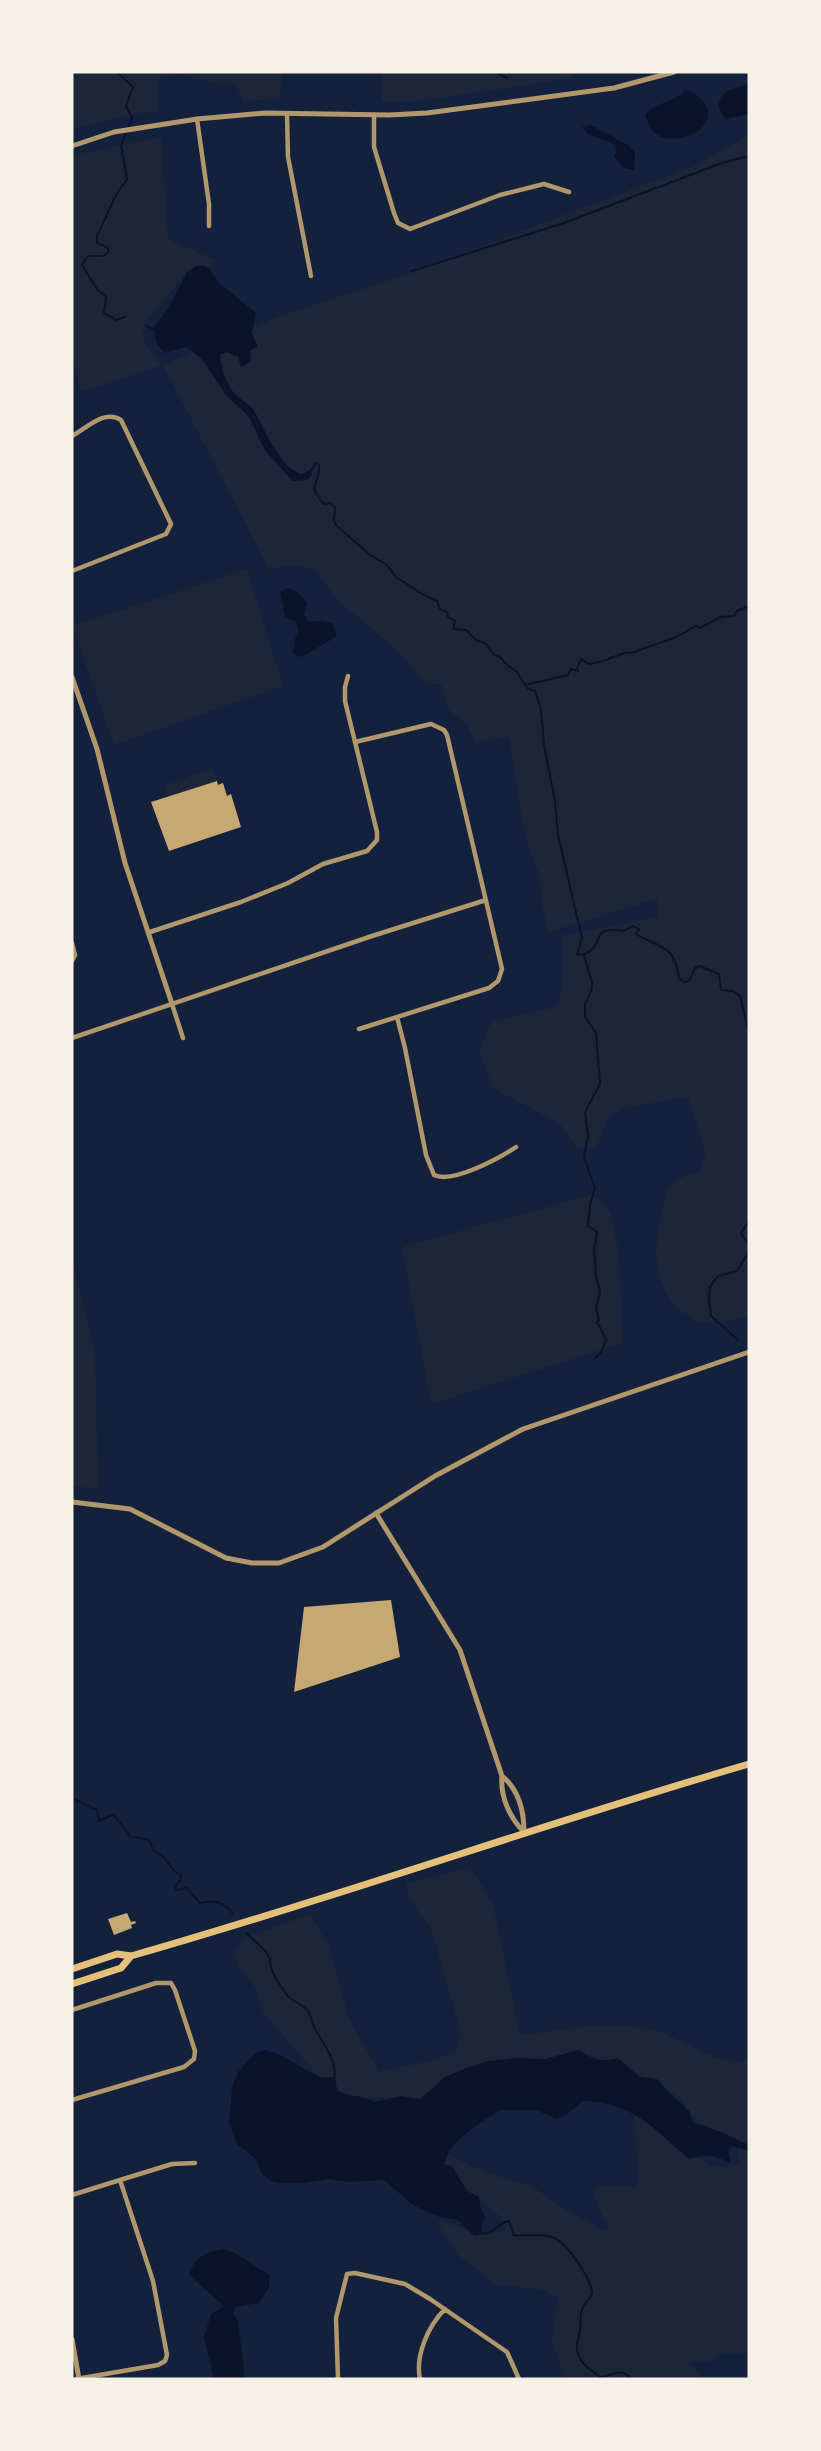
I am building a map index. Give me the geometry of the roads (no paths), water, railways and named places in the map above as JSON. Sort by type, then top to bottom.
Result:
[{"type":"main road","points":[[72,1969],[117,1954],[131,1956],[379,1881],[524,1832],[749,1764]]},
{"type":"main road","points":[[72,1984],[121,1968],[131,1956]]},
{"type":"street","points":[[72,146],[114,132],[197,119],[287,114],[427,113],[614,88],[674,72]]},
{"type":"street","points":[[287,114],[288,157],[311,276]]},
{"type":"street","points":[[374,115],[374,147],[394,213],[398,223],[410,229],[500,195],[544,184],[569,192]]},
{"type":"street","points":[[197,119],[209,204],[209,226]]},
{"type":"street","points":[[72,436],[105,416],[113,415],[121,420],[170,524],[166,534],[72,571]]},
{"type":"street","points":[[150,932],[241,902],[288,883],[323,864],[367,851],[377,840],[345,701],[348,676]]},
{"type":"street","points":[[72,677],[97,749],[125,863],[183,1038]]},
{"type":"street","points":[[355,742],[431,724],[444,730],[502,968],[498,981],[489,988],[359,1029]]},
{"type":"street","points":[[72,1038],[486,900]]},
{"type":"street","points":[[72,943],[75,954],[72,961]]},
{"type":"street","points":[[397,1017],[426,1155],[434,1175],[440,1178],[450,1177],[493,1161],[516,1147]]},
{"type":"street","points":[[72,1502],[130,1509],[226,1558],[252,1563],[279,1563],[323,1547],[435,1476],[523,1429],[749,1352]]},
{"type":"street","points":[[376,1513],[460,1650],[502,1776],[501,1786],[512,1820],[524,1832]]},
{"type":"street","points":[[502,1776],[512,1784],[524,1812],[524,1832]]},
{"type":"street","points":[[72,2010],[156,1983],[171,1983],[195,2051],[194,2059],[184,2067],[72,2099]]},
{"type":"street","points":[[72,2195],[172,2164],[195,2163]]},
{"type":"street","points":[[72,2339],[78,2379],[158,2365],[165,2361],[167,2355],[153,2281],[120,2180]]},
{"type":"street","points":[[338,2379],[337,2318],[347,2274],[355,2273],[405,2284],[445,2309],[507,2352],[519,2379]]},
{"type":"street","points":[[420,2379],[420,2352],[439,2314],[445,2309]]},
{"type":"waterway","points":[[117,72],[133,87],[126,106],[132,118],[121,146],[127,179],[116,195],[97,236],[97,243],[107,247],[109,252],[103,256],[88,256],[82,265],[97,289],[106,297],[104,313],[116,320],[125,317]]},
{"type":"waterway","points":[[420,72],[450,72]]},
{"type":"waterway","points":[[496,72],[507,78]]},
{"type":"waterway","points":[[412,271],[561,224],[722,163],[749,156]]},
{"type":"waterway","points":[[146,326],[157,330]]},
{"type":"waterway","points":[[310,472],[316,463],[319,465],[315,492],[324,504],[330,503],[335,507],[336,525],[370,555],[387,565],[396,577],[437,601],[440,609],[455,621],[453,629],[466,630],[476,640],[486,644],[494,655],[517,672],[527,688],[535,691],[541,710],[558,835],[582,938],[577,955],[584,954]]},
{"type":"waterway","points":[[525,685],[568,675],[571,669],[578,671],[577,667],[582,659],[588,664],[635,652],[673,638],[695,626],[700,628],[721,617],[734,616],[737,611],[749,606]]},
{"type":"waterway","points":[[585,954],[592,950],[599,936],[606,931],[624,931],[632,926],[639,929],[636,934],[670,953],[679,979],[684,982],[689,981],[695,968],[699,966],[719,974],[721,990],[733,991],[740,996],[749,1033]]},
{"type":"waterway","points":[[584,955],[592,983],[585,1004],[585,1017],[596,1033],[600,1084],[585,1112],[588,1135],[584,1157],[595,1188],[588,1226],[597,1232],[594,1250],[600,1291],[596,1309],[599,1320],[597,1322],[606,1339],[602,1351],[594,1359]]},
{"type":"waterway","points":[[738,1340],[711,1316],[710,1287],[718,1276],[737,1271],[747,1255],[749,1245],[741,1233],[749,1221]]},
{"type":"waterway","points":[[72,1798],[97,1810],[99,1821],[114,1814],[129,1836],[149,1840],[153,1850],[181,1875],[175,1886],[176,1890],[187,1888],[200,1903],[219,1902],[233,1914]]},
{"type":"waterway","points":[[247,1933],[267,1953],[274,1974],[287,1995],[308,2011],[332,2061],[334,2079]]},
{"type":"waterway","points":[[482,2234],[509,2221],[514,2235],[548,2236],[558,2240],[571,2253],[591,2287],[591,2297],[581,2312],[578,2355],[584,2364],[600,2377],[620,2372],[631,2379]]}]
